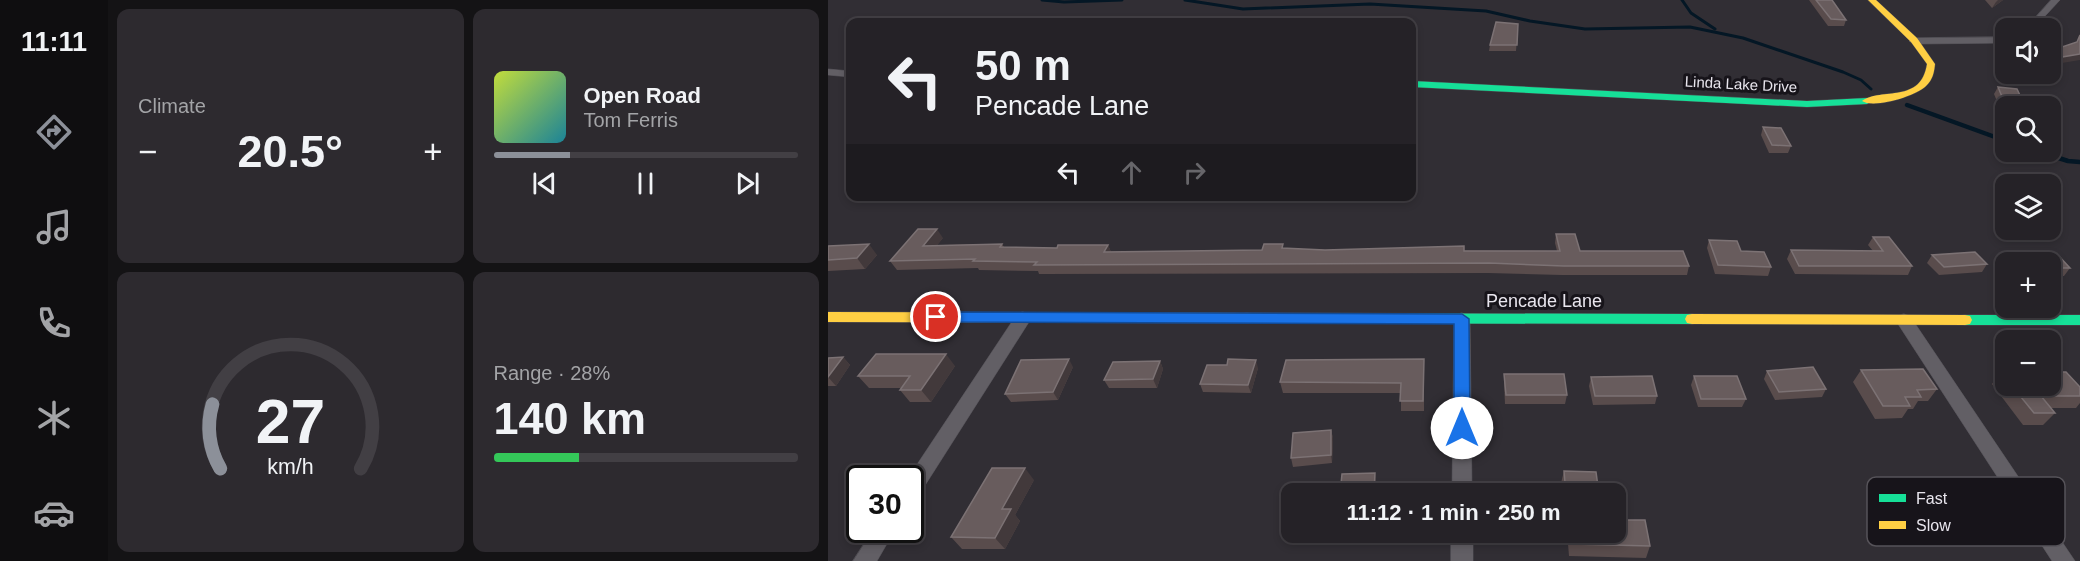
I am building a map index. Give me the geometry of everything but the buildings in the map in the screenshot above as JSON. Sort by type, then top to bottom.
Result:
[{"type":"street","points":[[1872,0],[1914,41],[1995,40]]},
{"type":"street","points":[[2039,18],[2056,0]]},
{"type":"street","name":"Linda Lake Drive","points":[[1416,84],[1844,104],[1903,93],[1926,81],[1931,71],[1931,63],[1914,41]]},
{"type":"street","points":[[828,72],[846,74]]},
{"type":"street","name":"Pencade Lane","points":[[828,317],[2080,320]]},
{"type":"street","points":[[924,470],[1023,318]]},
{"type":"street","points":[[1462,319],[1462,483]]},
{"type":"street","points":[[1904,320],[2008,477]]},
{"type":"street","points":[[864,561],[876,543]]},
{"type":"street","points":[[1462,543],[1462,561]]},
{"type":"street","points":[[2054,546],[2064,561]]},
{"type":"waterway","points":[[1042,0],[1064,2],[1122,0]]},
{"type":"waterway","points":[[1185,0],[1243,9],[1370,4],[1486,11],[1530,21],[1585,29],[1690,27],[1743,38],[1843,72],[1861,80],[1871,89]]},
{"type":"waterway","points":[[1682,0],[1691,13],[1715,29]]},
{"type":"waterway","points":[[1907,105],[1995,137]]},
{"type":"waterway","points":[[2061,159],[2080,162]]},
{"type":"traffic: fast","points":[[1416,84],[1807,104],[1867,101]]},
{"type":"traffic: fast","points":[[1247,318],[1692,319]]},
{"type":"traffic: fast","points":[[1965,320],[2080,320]]},
{"type":"traffic: slow","points":[[1867,101],[1900,96],[1916,89],[1929,77],[1931,64],[1914,40],[1872,0]]},
{"type":"traffic: slow","points":[[828,317],[1247,318]]},
{"type":"traffic: slow","points":[[1692,319],[1965,320]]},
{"type":"route","points":[[936,317],[1462,319],[1462,428]]}]
